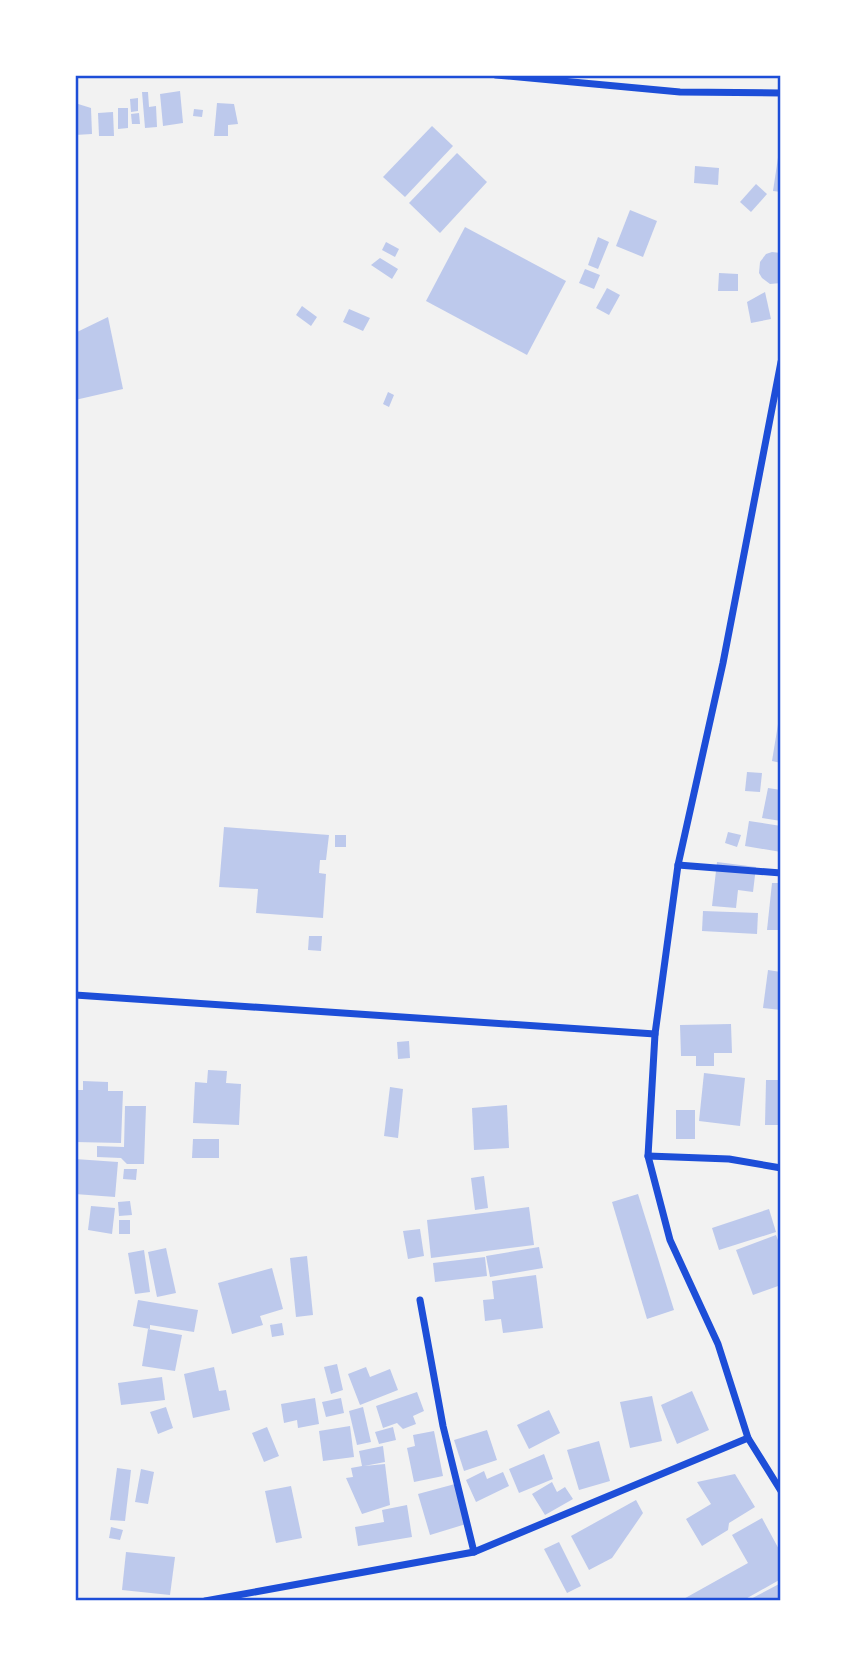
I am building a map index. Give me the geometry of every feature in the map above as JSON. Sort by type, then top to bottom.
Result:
[{"type":"street","points":[[496,75],[680,92],[781,93]]},
{"type":"street","points":[[781,362],[723,663],[678,864],[655,1034],[648,1156],[670,1240],[718,1344],[748,1438],[781,1491]]},
{"type":"street","points":[[678,864],[781,873]]},
{"type":"street","points":[[75,995],[655,1034]]},
{"type":"street","points":[[648,1156],[729,1159],[781,1168]]},
{"type":"street","points":[[420,1300],[443,1426],[474,1552]]},
{"type":"street","points":[[205,1601],[474,1552],[748,1438]]},
{"type":"building","points":[[180,91],[183,123],[163,126],[160,94]]},
{"type":"building","points":[[142,92],[148,92],[149,107],[156,106],[157,127],[145,128]]},
{"type":"building","points":[[138,98],[138,111],[131,112],[130,99]]},
{"type":"building","points":[[75,103],[91,108],[92,134],[75,135]]},
{"type":"building","points":[[217,103],[234,104],[238,124],[228,125],[228,136],[214,136]]},
{"type":"building","points":[[118,108],[128,108],[128,128],[118,129]]},
{"type":"building","points":[[194,109],[203,110],[202,117],[193,116]]},
{"type":"building","points":[[113,112],[114,136],[99,136],[98,113]]},
{"type":"building","points":[[139,113],[140,124],[132,124],[131,114]]},
{"type":"building","points":[[432,126],[453,146],[405,197],[383,177]]},
{"type":"building","points":[[781,151],[781,192],[773,191]]},
{"type":"building","points":[[457,153],[487,182],[440,233],[409,203]]},
{"type":"building","points":[[695,166],[719,168],[718,185],[694,183]]},
{"type":"building","points":[[756,184],[767,194],[751,212],[740,202]]},
{"type":"building","points":[[630,210],[657,221],[643,257],[616,246]]},
{"type":"building","points":[[465,227],[566,281],[527,355],[426,301]]},
{"type":"building","points":[[598,237],[609,242],[598,269],[588,265]]},
{"type":"building","points":[[386,242],[399,249],[395,257],[382,250]]},
{"type":"building","points":[[781,253],[781,283],[770,284],[759,273],[760,262],[766,254]]},
{"type":"building","points":[[380,258],[398,269],[392,279],[371,265]]},
{"type":"building","points":[[585,269],[600,275],[594,289],[579,283]]},
{"type":"building","points":[[719,273],[738,274],[738,291],[718,291]]},
{"type":"building","points":[[607,288],[620,295],[609,315],[596,308]]},
{"type":"building","points":[[765,292],[771,319],[751,323],[747,302]]},
{"type":"building","points":[[302,306],[317,317],[311,326],[296,315]]},
{"type":"building","points":[[349,309],[370,318],[363,331],[343,322]]},
{"type":"building","points":[[108,317],[123,389],[75,400],[75,333]]},
{"type":"building","points":[[388,392],[394,395],[389,407],[383,404]]},
{"type":"building","points":[[781,718],[781,763],[772,761]]},
{"type":"building","points":[[747,772],[762,773],[760,792],[745,791]]},
{"type":"building","points":[[768,788],[781,790],[781,821],[762,818]]},
{"type":"building","points":[[749,821],[781,826],[781,852],[745,846]]},
{"type":"building","points":[[224,827],[329,835],[326,860],[320,860],[319,873],[326,874],[323,918],[256,913],[258,889],[219,887]]},
{"type":"building","points":[[728,832],[741,835],[737,847],[725,843]]},
{"type":"building","points":[[335,835],[346,835],[346,847],[335,847]]},
{"type":"building","points":[[717,862],[756,867],[753,892],[738,890],[736,908],[712,906]]},
{"type":"building","points":[[772,883],[781,883],[781,930],[767,930]]},
{"type":"building","points":[[703,911],[758,913],[757,934],[702,931]]},
{"type":"building","points":[[309,936],[322,936],[321,951],[308,950]]},
{"type":"building","points":[[768,970],[781,972],[781,1010],[763,1008]]},
{"type":"building","points":[[731,1024],[732,1053],[714,1053],[714,1066],[696,1066],[696,1056],[681,1056],[680,1025]]},
{"type":"building","points":[[409,1041],[410,1058],[398,1059],[397,1042]]},
{"type":"building","points":[[208,1070],[227,1071],[226,1083],[241,1084],[239,1125],[193,1123],[195,1082],[207,1083]]},
{"type":"building","points":[[704,1073],[745,1078],[740,1126],[699,1121]]},
{"type":"building","points":[[766,1080],[781,1080],[781,1125],[765,1125]]},
{"type":"building","points":[[83,1081],[108,1082],[108,1091],[123,1091],[121,1143],[75,1142],[75,1090],[83,1090]]},
{"type":"building","points":[[390,1087],[403,1089],[398,1138],[384,1136]]},
{"type":"building","points":[[507,1105],[509,1148],[474,1150],[472,1108]]},
{"type":"building","points":[[125,1106],[146,1106],[144,1164],[127,1164],[121,1158],[97,1157],[97,1146],[124,1147]]},
{"type":"building","points":[[676,1110],[695,1110],[695,1139],[676,1139]]},
{"type":"building","points":[[193,1139],[219,1139],[219,1158],[192,1158]]},
{"type":"building","points":[[75,1159],[118,1162],[115,1197],[75,1194]]},
{"type":"building","points":[[124,1169],[137,1169],[136,1180],[123,1179]]},
{"type":"building","points":[[484,1176],[488,1208],[475,1210],[471,1178]]},
{"type":"building","points":[[638,1194],[674,1310],[647,1319],[612,1202]]},
{"type":"building","points":[[130,1201],[132,1215],[119,1216],[118,1202]]},
{"type":"building","points":[[91,1206],[115,1208],[112,1234],[88,1230]]},
{"type":"building","points":[[529,1207],[534,1245],[431,1258],[427,1220]]},
{"type":"building","points":[[769,1209],[776,1232],[719,1250],[712,1228]]},
{"type":"building","points":[[119,1220],[130,1220],[130,1234],[119,1234]]},
{"type":"building","points":[[420,1229],[424,1256],[408,1259],[403,1231]]},
{"type":"building","points":[[776,1235],[781,1248],[781,1285],[753,1295],[736,1250]]},
{"type":"building","points":[[539,1247],[543,1268],[490,1277],[486,1256]]},
{"type":"building","points":[[166,1248],[176,1293],[157,1297],[148,1252]]},
{"type":"building","points":[[144,1250],[150,1292],[135,1294],[128,1253]]},
{"type":"building","points":[[307,1256],[313,1315],[296,1317],[290,1258]]},
{"type":"building","points":[[485,1257],[487,1276],[435,1282],[433,1263]]},
{"type":"building","points":[[272,1268],[283,1309],[260,1316],[263,1325],[232,1334],[218,1283]]},
{"type":"building","points":[[536,1275],[543,1328],[503,1333],[501,1319],[485,1321],[483,1300],[494,1299],[492,1281]]},
{"type":"building","points":[[138,1300],[198,1310],[194,1332],[150,1325],[150,1329],[133,1326]]},
{"type":"building","points":[[282,1323],[284,1335],[272,1337],[270,1325]]},
{"type":"building","points":[[148,1329],[182,1335],[175,1371],[142,1366]]},
{"type":"building","points":[[337,1364],[343,1390],[331,1394],[324,1367]]},
{"type":"building","points":[[214,1367],[219,1391],[226,1390],[230,1410],[193,1418],[184,1374]]},
{"type":"building","points":[[366,1367],[370,1377],[390,1369],[398,1390],[360,1405],[348,1374]]},
{"type":"building","points":[[162,1377],[165,1400],[121,1405],[118,1383]]},
{"type":"building","points":[[692,1391],[709,1430],[677,1444],[661,1405]]},
{"type":"building","points":[[417,1392],[424,1411],[413,1416],[416,1424],[403,1429],[397,1423],[383,1428],[376,1406]]},
{"type":"building","points":[[652,1396],[662,1441],[630,1448],[620,1402]]},
{"type":"building","points":[[315,1398],[319,1424],[298,1428],[297,1420],[284,1423],[281,1404]]},
{"type":"building","points":[[341,1398],[344,1413],[326,1417],[322,1402]]},
{"type":"building","points":[[166,1407],[173,1428],[158,1434],[150,1412]]},
{"type":"building","points":[[363,1407],[371,1442],[357,1445],[349,1411]]},
{"type":"building","points":[[549,1410],[560,1433],[529,1449],[517,1425]]},
{"type":"building","points":[[350,1426],[354,1457],[323,1461],[319,1431]]},
{"type":"building","points":[[267,1427],[279,1456],[264,1462],[252,1433]]},
{"type":"building","points":[[393,1427],[396,1440],[379,1444],[375,1432]]},
{"type":"building","points":[[487,1430],[497,1460],[464,1471],[454,1440]]},
{"type":"building","points":[[434,1431],[443,1476],[414,1482],[407,1448],[415,1446],[413,1435]]},
{"type":"building","points":[[599,1441],[610,1481],[579,1490],[567,1450]]},
{"type":"building","points":[[383,1446],[385,1462],[364,1466],[385,1464],[390,1505],[362,1514],[346,1478],[353,1477],[351,1468],[362,1466],[359,1451]]},
{"type":"building","points":[[544,1454],[553,1479],[519,1493],[509,1469]]},
{"type":"building","points":[[117,1468],[131,1470],[125,1521],[110,1520]]},
{"type":"building","points":[[141,1469],[154,1472],[148,1504],[135,1502]]},
{"type":"building","points":[[484,1471],[487,1479],[503,1472],[509,1486],[476,1502],[466,1480]]},
{"type":"building","points":[[735,1474],[755,1507],[729,1523],[728,1530],[702,1546],[686,1519],[711,1504],[697,1482]]},
{"type":"building","points":[[552,1482],[557,1492],[565,1487],[573,1499],[545,1515],[532,1494]]},
{"type":"building","points":[[455,1484],[466,1524],[430,1535],[418,1494]]},
{"type":"building","points":[[291,1486],[302,1538],[276,1543],[265,1491]]},
{"type":"building","points":[[636,1500],[643,1513],[612,1558],[589,1570],[571,1536]]},
{"type":"building","points":[[407,1505],[412,1537],[358,1546],[355,1527],[384,1522],[382,1510]]},
{"type":"building","points":[[762,1518],[781,1553],[781,1579],[742,1601],[680,1601],[748,1563],[732,1535]]},
{"type":"building","points":[[111,1527],[123,1530],[120,1540],[109,1538]]},
{"type":"building","points":[[559,1542],[581,1586],[567,1593],[544,1549]]},
{"type":"building","points":[[126,1552],[175,1557],[170,1595],[122,1590]]},
{"type":"building","points":[[781,1583],[781,1601],[747,1601]]}]
